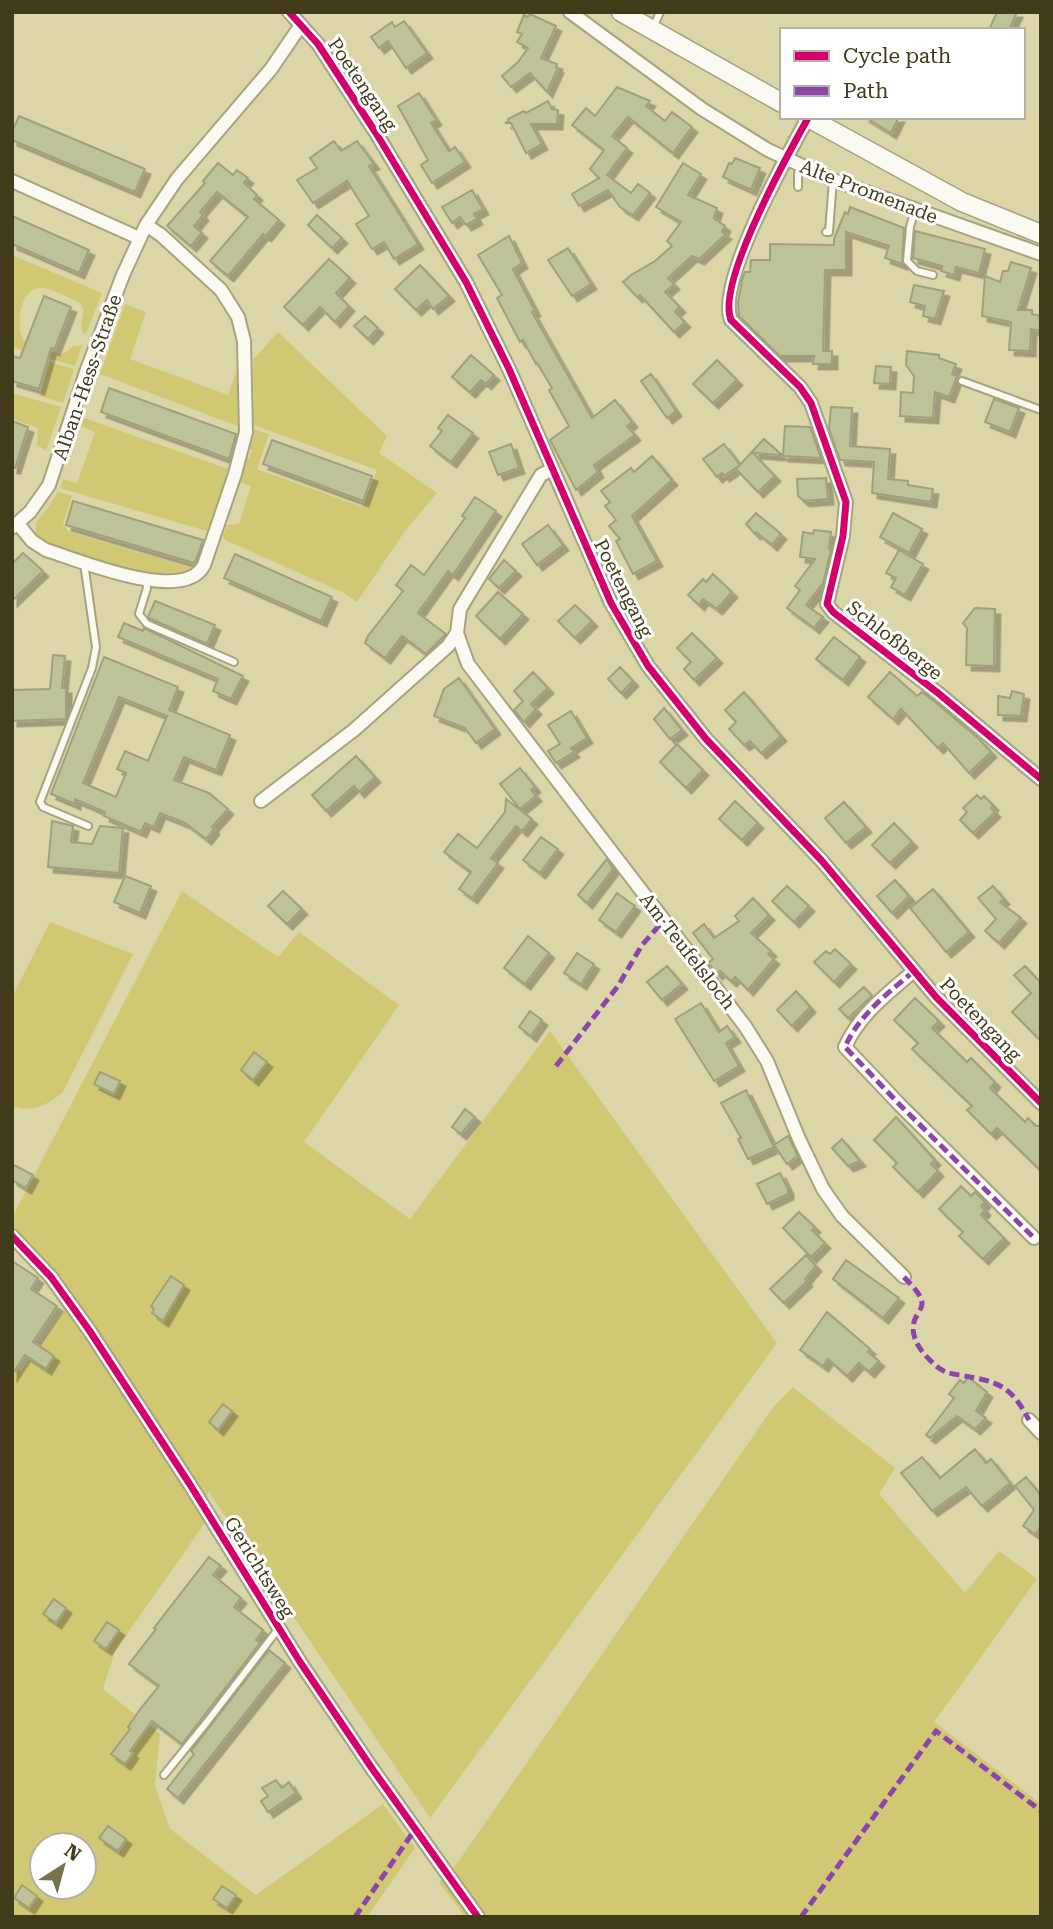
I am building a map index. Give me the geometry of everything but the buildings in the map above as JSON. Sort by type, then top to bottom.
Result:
[{"type":"main road","points":[[621,12],[780,102]]},
{"type":"main road","name":"Alte Promenade","points":[[812,119],[954,198],[1041,234]]},
{"type":"street","name":"Poetengang","points":[[289,12],[326,56],[466,282],[509,369],[611,603],[648,666],[706,739],[822,861],[936,997],[1041,1103]]},
{"type":"street","name":"Alte Promenade","points":[[570,12],[720,122],[785,158],[833,180],[1041,254]]},
{"type":"street","name":"Alban-Hess-Straße","points":[[146,225],[212,282],[232,305],[244,341],[246,424],[235,474],[201,571],[192,578],[179,581],[146,580],[41,547],[15,525],[37,504],[49,485],[86,372],[146,225],[177,179],[271,69],[302,25]]},
{"type":"street","name":"Schloßberge","points":[[807,119],[785,158],[732,281],[728,312],[731,320],[800,387],[811,403],[846,502],[843,536],[827,604],[832,612],[938,693],[1041,779]]},
{"type":"street","points":[[12,181],[139,238]]},
{"type":"street","points":[[261,801],[354,730],[448,646],[457,633],[460,609],[541,475],[551,470]]},
{"type":"street","name":"Am Teufelsloch","points":[[457,633],[468,664],[745,1026],[767,1061],[823,1189],[842,1216],[904,1277]]},
{"type":"street","name":"Poetengang","points":[[914,971],[875,1005],[852,1030],[845,1046],[900,1105],[1034,1238]]},
{"type":"street","name":"Gerichtsweg","points":[[12,1236],[51,1277],[89,1330],[371,1767],[478,1917]]},
{"type":"street","points":[[1029,1420],[1041,1433]]},
{"type":"lane","points":[[652,30],[660,12]]},
{"type":"lane","points":[[798,187],[798,174],[802,166]]},
{"type":"lane","points":[[826,232],[829,232],[833,180]]},
{"type":"lane","points":[[915,209],[909,227],[907,261],[917,271],[933,275]]},
{"type":"lane","points":[[962,381],[1041,410]]},
{"type":"lane","points":[[84,561],[96,647],[92,668],[40,802],[43,807],[88,826]]},
{"type":"lane","points":[[146,580],[147,589],[139,609],[141,619],[234,662]]},
{"type":"lane","points":[[164,1775],[279,1628]]},
{"type":"shaded area","points":[[12,255],[102,293],[86,334],[81,326],[81,304],[50,290],[35,289],[29,293],[21,308],[20,327],[24,341],[61,355],[74,346],[82,346],[75,366],[12,347]]},
{"type":"shaded area","points":[[125,304],[146,312],[130,359],[228,395],[235,374],[240,377],[240,427],[100,374]]},
{"type":"shaded area","points":[[278,332],[387,436],[379,453],[437,493],[405,531],[357,602],[342,592],[225,540],[223,536],[227,525],[239,524],[251,486],[239,482],[245,458],[249,458],[252,450],[248,448],[253,429],[269,434],[257,469],[362,507],[377,470],[254,425],[253,360]]},
{"type":"shaded area","points":[[50,362],[74,369],[63,403],[40,396]]},
{"type":"shaded area","points":[[12,393],[61,407],[46,451],[37,445],[38,428],[12,419]]},
{"type":"shaded area","points":[[84,418],[231,470],[210,532],[60,488],[63,479],[77,483],[95,432],[81,426]]},
{"type":"shaded area","points":[[58,492],[72,496],[63,524],[69,532],[195,569],[168,578],[140,573],[44,544],[36,535],[36,522]]},
{"type":"shaded area","points":[[182,891],[278,957],[299,932],[399,1005],[304,1142],[410,1219],[550,1031],[777,1343],[430,1818],[208,1491],[205,1523],[115,1651],[103,1689],[160,1734],[155,1786],[170,1829],[256,1895],[383,1804],[415,1848],[367,1917],[12,1917],[12,1366],[21,1372],[64,1310],[44,1278],[12,1246],[12,1218]]},
{"type":"shaded area","points":[[50,922],[133,954],[63,1092],[52,1101],[39,1106],[19,1108],[12,1106],[12,997]]},
{"type":"shaded area","points":[[793,1387],[895,1468],[879,1494],[965,1593],[999,1551],[1037,1579],[934,1722],[1041,1804],[1041,1917],[465,1917],[439,1882],[458,1862],[774,1406]]},
{"type":"marked path","points":[[556,1066],[618,986],[642,945],[664,920]]},
{"type":"marked path","points":[[914,971],[866,1015],[845,1047],[1034,1238]]},
{"type":"marked path","points":[[904,1277],[921,1300],[913,1332],[925,1355],[947,1372],[1002,1387],[1016,1399],[1029,1420]]},
{"type":"marked path","points":[[801,1917],[936,1731],[1041,1811]]},
{"type":"marked path","points":[[355,1917],[416,1828]]},
{"type":"cycle path","points":[[289,12],[318,44],[376,133],[466,282],[509,369],[611,603],[648,666],[706,739],[822,861],[936,997],[1041,1103]]},
{"type":"cycle path","points":[[807,119],[743,249],[729,302],[731,320],[800,387],[811,403],[846,502],[843,536],[827,604],[833,612],[938,693],[1041,779]]},
{"type":"cycle path","points":[[12,1236],[51,1277],[89,1330],[189,1483],[300,1662],[478,1917]]}]
